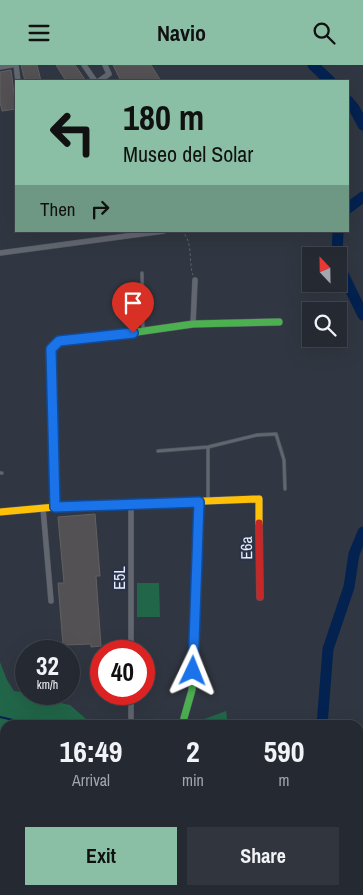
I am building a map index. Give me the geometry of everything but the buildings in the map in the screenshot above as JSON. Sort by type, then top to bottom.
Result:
[{"type":"street","points":[[0,67],[12,65]]},
{"type":"street","points":[[16,65],[18,80]]},
{"type":"street","points":[[84,65],[94,80]]},
{"type":"street","points":[[100,80],[109,74],[105,65]]},
{"type":"street","points":[[0,253],[157,232]]},
{"type":"street","points":[[193,324],[195,280]]},
{"type":"street","points":[[55,507],[51,349],[59,341],[143,332],[193,324],[279,322]]},
{"type":"street","name":"E6a","points":[[208,501],[259,499],[260,597]]},
{"type":"street","points":[[0,512],[55,507],[208,501]]},
{"type":"street","points":[[184,718],[192,690],[199,502]]},
{"type":"street","name":"E5L","points":[[131,505],[131,640]]},
{"type":"street","points":[[44,509],[51,601]]},
{"type":"street","points":[[131,705],[131,720]]},
{"type":"lane","points":[[142,273],[143,332]]},
{"type":"lane","points":[[158,451],[208,447],[257,435],[276,434],[284,460],[285,489]]},
{"type":"lane","points":[[208,447],[208,501]]},
{"type":"path","points":[[183,232],[187,239],[190,267],[195,280]]},
{"type":"green space","points":[[137,583],[159,583],[160,617],[137,617]]},
{"type":"green space","points":[[0,662],[7,680],[15,691],[15,705],[70,705],[87,720],[0,720]]},
{"type":"green space","points":[[226,711],[227,720],[202,720]]},
{"type":"waterway","points":[[313,65],[329,80]]},
{"type":"waterway","points":[[349,102],[363,125]]},
{"type":"waterway","points":[[349,207],[363,197]]},
{"type":"waterway","points":[[337,247],[338,232]]},
{"type":"waterway","points":[[348,284],[363,315]]},
{"type":"waterway","points":[[322,720],[328,649],[349,587],[354,554],[363,532]]},
{"type":"waterway","points":[[0,717],[13,720]]},
{"type":"traffic: fast","points":[[116,335],[193,324],[279,322]]},
{"type":"traffic: fast","points":[[184,718],[192,690],[199,502]]},
{"type":"traffic: slow","points":[[55,507],[51,353],[56,343],[116,335]]},
{"type":"traffic: slow","points":[[0,512],[55,507],[259,499],[259,523]]},
{"type":"traffic: jam","points":[[259,523],[260,597]]},
{"type":"route","points":[[133,333],[59,341],[51,349],[55,507],[199,502],[193,671]]}]
